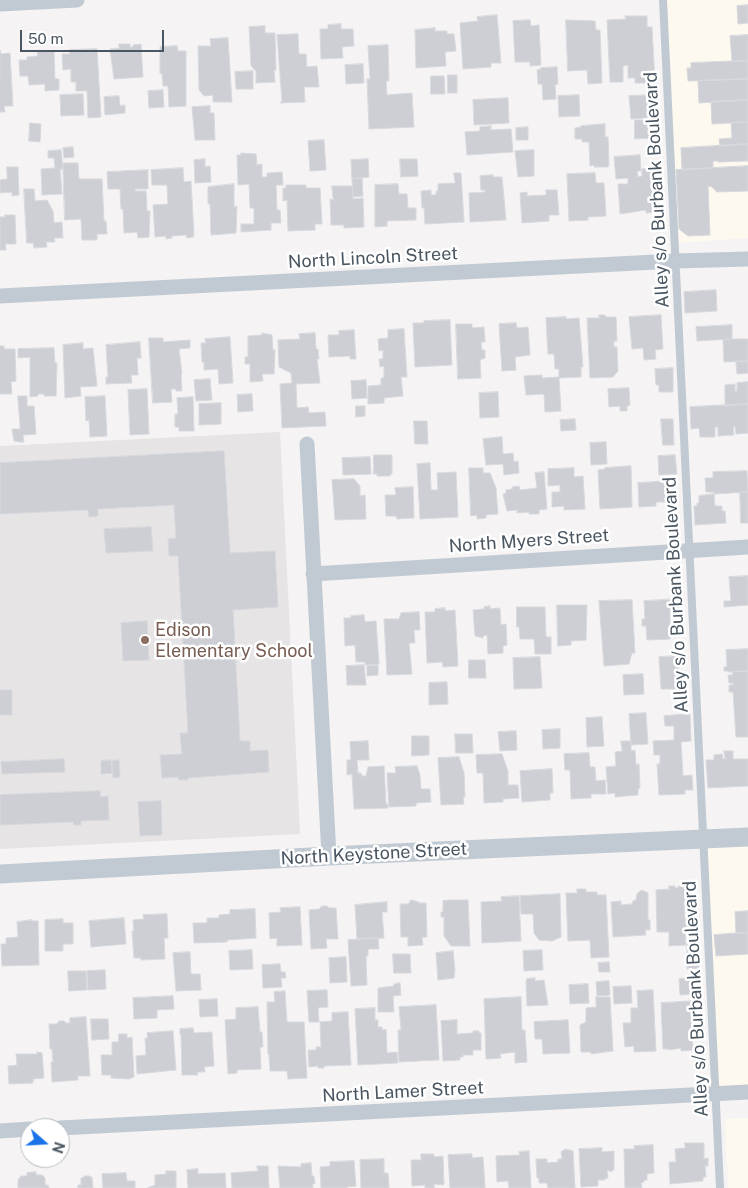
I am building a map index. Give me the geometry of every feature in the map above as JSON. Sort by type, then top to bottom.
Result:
[{"type":"street","points":[[0,4],[77,0]]},
{"type":"street","name":"North Lincoln Street","points":[[0,296],[676,261],[748,259]]},
{"type":"street","points":[[307,444],[329,856]]},
{"type":"street","name":"North Myers Street","points":[[313,574],[748,547]]},
{"type":"street","name":"North Keystone Street","points":[[0,874],[329,856],[748,837]]},
{"type":"street","name":"North Lamer Street","points":[[70,1128],[319,1116],[748,1092]]},
{"type":"street","points":[[0,1131],[20,1130]]},
{"type":"lane","name":"Alley s/o Burbank Boulevard","points":[[663,0],[720,1188]]},
{"type":"shaded area","points":[[667,0],[748,0],[748,238],[678,243]]},
{"type":"shaded area","name":"Edison Elementary School","points":[[280,432],[300,834],[0,849],[0,446]]},
{"type":"shaded area","points":[[703,838],[748,838],[748,1096],[715,1099]]},
{"type":"shaded area","points":[[748,1118],[748,1188],[728,1188],[725,1119]]},
{"type":"building","points":[[748,5],[748,23],[738,24],[737,6]]},
{"type":"building","points":[[497,15],[501,63],[491,63],[491,67],[463,69],[460,23],[478,21],[477,17]]},
{"type":"building","points":[[625,16],[647,16],[647,27],[652,27],[655,83],[635,83],[635,78],[628,78],[628,65],[623,66],[623,82],[610,82],[607,20],[626,19]]},
{"type":"building","points":[[530,20],[531,26],[539,25],[541,65],[530,66],[530,62],[515,62],[513,21]]},
{"type":"building","points":[[566,20],[595,21],[596,30],[600,30],[602,83],[588,84],[587,70],[568,71]]},
{"type":"building","points":[[341,24],[341,29],[353,29],[354,46],[342,47],[343,58],[321,59],[320,29],[328,29],[328,25]]},
{"type":"building","points":[[265,26],[265,33],[275,33],[275,82],[256,83],[256,71],[251,66],[249,27]]},
{"type":"building","points":[[435,28],[435,31],[447,31],[447,34],[454,34],[456,51],[445,52],[446,66],[416,68],[415,30]]},
{"type":"building","points":[[298,34],[299,54],[306,54],[307,67],[317,66],[319,87],[304,87],[305,102],[280,103],[282,101],[277,35]]},
{"type":"building","points":[[748,35],[748,61],[732,61],[730,36]]},
{"type":"building","points":[[228,38],[232,102],[213,102],[213,95],[204,96],[199,90],[198,46],[211,46],[210,39]]},
{"type":"building","points":[[119,44],[130,44],[130,47],[133,47],[133,45],[141,44],[143,77],[114,79],[110,49],[119,48]]},
{"type":"building","points":[[388,45],[389,81],[386,81],[387,95],[412,93],[414,127],[369,129],[367,79],[370,79],[368,46]]},
{"type":"building","points":[[177,46],[178,51],[186,51],[186,106],[169,107],[168,86],[163,86],[162,73],[160,74],[160,47]]},
{"type":"building","points":[[97,49],[101,117],[88,118],[87,91],[76,91],[76,82],[71,82],[71,69],[63,70],[62,54],[70,54],[69,50]]},
{"type":"building","points":[[0,50],[1,54],[10,53],[13,106],[4,106],[5,112],[0,112]]},
{"type":"building","points":[[54,51],[55,79],[59,79],[59,90],[45,91],[45,84],[29,85],[28,76],[20,76],[19,60],[27,60],[27,57],[38,56],[37,52]]},
{"type":"building","points":[[748,61],[748,79],[688,81],[687,68],[691,68],[691,63]]},
{"type":"building","points":[[363,64],[364,83],[346,84],[345,65]]},
{"type":"building","points":[[557,67],[558,84],[555,85],[556,99],[543,100],[542,84],[538,84],[537,70]]},
{"type":"building","points":[[253,71],[253,89],[236,89],[235,72]]},
{"type":"building","points":[[448,75],[457,75],[457,93],[448,93]]},
{"type":"building","points":[[431,76],[444,76],[445,94],[431,94]]},
{"type":"building","points":[[748,79],[748,100],[699,103],[698,81]]},
{"type":"building","points":[[163,90],[164,107],[149,108],[148,91]]},
{"type":"building","points":[[83,94],[84,115],[61,116],[60,95]]},
{"type":"building","points":[[579,95],[580,116],[559,117],[558,96]]},
{"type":"building","points":[[651,95],[652,111],[659,111],[660,117],[631,119],[629,96]]},
{"type":"building","points":[[119,96],[120,106],[125,105],[125,113],[105,115],[104,97]]},
{"type":"building","points":[[508,98],[509,123],[474,125],[473,100]]},
{"type":"building","points":[[748,100],[748,122],[712,124],[711,102]]},
{"type":"building","points":[[210,106],[210,113],[214,113],[215,140],[195,140],[192,107]]},
{"type":"building","points":[[635,120],[653,120],[654,138],[635,139]]},
{"type":"building","points":[[748,122],[748,144],[720,146],[719,139],[732,138],[731,123]]},
{"type":"building","points":[[30,123],[41,124],[40,142],[29,141]]},
{"type":"building","points":[[605,124],[605,137],[608,137],[609,165],[608,167],[590,166],[589,142],[575,139],[575,128]]},
{"type":"building","points":[[491,126],[491,130],[511,129],[513,152],[467,155],[465,132],[480,131],[480,127]]},
{"type":"building","points":[[528,127],[528,140],[516,140],[516,128]]},
{"type":"building","points":[[324,140],[326,170],[310,171],[308,141]]},
{"type":"building","points":[[748,144],[748,161],[713,161],[713,168],[682,170],[681,148]]},
{"type":"building","points":[[73,147],[74,157],[64,158],[63,148]]},
{"type":"building","points":[[61,150],[63,169],[60,169],[62,194],[42,195],[41,169],[55,168],[54,158],[48,158],[48,151]]},
{"type":"building","points":[[534,150],[534,176],[518,177],[515,151]]},
{"type":"building","points":[[241,153],[256,154],[257,165],[262,164],[262,177],[267,177],[267,173],[282,172],[283,185],[276,185],[277,210],[280,210],[281,223],[271,223],[271,230],[241,232],[241,224],[254,224],[254,208],[250,208],[249,184],[238,185],[237,155],[241,155]]},
{"type":"building","points":[[640,155],[641,171],[637,171],[638,177],[642,176],[642,169],[654,168],[657,212],[646,213],[646,210],[620,214],[618,184],[628,184],[628,178],[616,179],[614,157]]},
{"type":"building","points":[[205,159],[205,167],[210,166],[211,182],[195,183],[194,160]]},
{"type":"building","points":[[368,159],[369,177],[352,179],[351,160]]},
{"type":"building","points":[[400,159],[417,159],[418,176],[401,177]]},
{"type":"building","points":[[63,163],[78,163],[79,179],[102,179],[104,221],[106,221],[107,234],[97,234],[97,240],[82,240],[81,219],[65,220]]},
{"type":"building","points":[[748,166],[748,191],[717,192],[708,186],[710,235],[688,236],[679,229],[676,170]]},
{"type":"building","points":[[7,167],[18,167],[19,195],[12,196],[12,192],[0,193],[0,180],[7,179]]},
{"type":"building","points":[[183,168],[184,182],[191,181],[194,235],[187,238],[186,235],[172,236],[172,238],[166,239],[166,236],[155,237],[153,205],[168,204],[167,185],[152,185],[151,170]]},
{"type":"building","points":[[148,170],[148,189],[135,189],[135,191],[146,191],[147,211],[150,211],[149,237],[138,238],[137,232],[124,233],[120,189],[108,189],[107,172]]},
{"type":"building","points":[[454,173],[461,173],[464,222],[425,224],[421,191],[431,190],[431,195],[436,195],[438,184],[455,183]]},
{"type":"building","points":[[595,173],[596,183],[604,183],[606,216],[588,217],[588,220],[569,221],[567,174]]},
{"type":"building","points":[[493,175],[493,177],[502,177],[506,220],[470,222],[469,193],[485,192],[485,190],[481,190],[480,176]]},
{"type":"building","points":[[362,178],[363,196],[353,197],[352,179]]},
{"type":"building","points":[[234,184],[234,207],[237,206],[236,233],[211,235],[208,187]]},
{"type":"building","points":[[398,184],[399,194],[407,194],[408,208],[416,208],[416,220],[387,221],[387,226],[375,227],[375,185]]},
{"type":"building","points":[[286,185],[306,185],[306,188],[320,188],[322,224],[315,224],[315,230],[288,231],[287,200],[283,201],[283,188],[286,188]]},
{"type":"building","points":[[332,186],[352,186],[353,199],[363,198],[364,227],[344,228],[344,225],[331,225],[330,199],[333,200]]},
{"type":"building","points":[[24,189],[34,189],[35,201],[47,200],[53,211],[54,223],[62,222],[63,238],[54,238],[55,242],[46,242],[47,247],[34,248],[33,243],[27,243]]},
{"type":"building","points":[[546,190],[557,190],[559,215],[549,215],[549,221],[522,223],[520,193],[527,192],[527,196],[546,195]]},
{"type":"building","points":[[5,215],[15,215],[16,244],[5,244],[6,250],[0,250],[0,217],[5,217]]},
{"type":"building","points":[[716,290],[717,311],[685,313],[684,292]]},
{"type":"building","points":[[599,315],[616,317],[617,341],[614,341],[614,347],[617,347],[618,371],[613,377],[590,378],[587,318],[599,318]]},
{"type":"building","points":[[661,315],[663,349],[655,350],[656,359],[644,360],[643,348],[632,349],[629,317]]},
{"type":"building","points":[[566,317],[566,319],[579,318],[583,367],[581,367],[581,377],[559,378],[561,411],[545,412],[544,394],[526,395],[524,376],[542,375],[542,378],[559,377],[559,369],[555,369],[554,354],[548,354],[546,318]]},
{"type":"building","points":[[450,320],[452,365],[415,367],[413,323]]},
{"type":"building","points":[[516,323],[517,328],[528,327],[530,355],[515,357],[516,370],[502,371],[499,324]]},
{"type":"building","points":[[456,324],[472,324],[472,328],[484,327],[485,342],[481,342],[482,350],[485,350],[485,358],[480,360],[481,378],[458,379]]},
{"type":"building","points":[[732,325],[732,339],[697,341],[696,327]]},
{"type":"building","points":[[404,329],[407,377],[401,377],[403,396],[384,398],[384,403],[368,404],[368,386],[381,385],[381,378],[384,378],[384,366],[380,367],[379,359],[383,359],[383,350],[379,351],[378,339],[388,338],[388,330]]},
{"type":"building","points":[[354,330],[356,359],[350,359],[350,356],[329,357],[328,335],[339,335],[339,331]]},
{"type":"building","points":[[262,333],[272,335],[273,350],[275,350],[274,374],[262,374],[263,381],[250,382],[250,364],[245,364],[245,357],[248,357],[248,336],[262,335]]},
{"type":"building","points":[[315,333],[320,383],[296,384],[297,408],[308,407],[309,413],[325,412],[326,426],[282,428],[280,384],[292,383],[291,373],[279,367],[278,340],[300,339],[299,334]]},
{"type":"building","points":[[230,337],[233,383],[219,384],[218,369],[204,370],[201,343],[206,343],[205,339]]},
{"type":"building","points":[[149,338],[163,338],[163,342],[190,340],[190,348],[179,349],[182,391],[171,389],[172,402],[153,403]]},
{"type":"building","points":[[748,339],[748,361],[724,362],[723,340]]},
{"type":"building","points":[[140,342],[141,358],[137,358],[138,375],[131,375],[132,383],[106,384],[106,377],[108,377],[106,345]]},
{"type":"building","points":[[83,343],[83,349],[93,348],[97,386],[80,387],[81,396],[65,398],[63,345]]},
{"type":"building","points":[[0,346],[4,346],[4,349],[15,349],[16,381],[11,382],[12,394],[0,394]]},
{"type":"building","points":[[54,348],[55,363],[57,363],[56,396],[38,394],[38,396],[30,397],[30,357],[18,358],[18,349]]},
{"type":"building","points":[[735,361],[748,361],[748,373],[737,374]]},
{"type":"building","points":[[673,368],[673,392],[659,392],[659,385],[656,385],[655,369]]},
{"type":"building","points":[[210,379],[212,400],[196,401],[194,380]]},
{"type":"building","points":[[366,380],[367,398],[352,399],[351,381]]},
{"type":"building","points":[[748,382],[748,404],[725,406],[725,385],[735,384],[735,391],[737,391],[737,383]]},
{"type":"building","points":[[629,388],[630,405],[627,406],[627,411],[620,411],[620,406],[609,407],[608,389]]},
{"type":"building","points":[[147,389],[149,434],[130,435],[128,390]]},
{"type":"building","points":[[498,392],[499,417],[480,418],[479,393]]},
{"type":"building","points":[[252,394],[253,411],[238,412],[237,395]]},
{"type":"building","points":[[18,396],[27,396],[27,406],[34,406],[36,434],[23,435],[24,442],[14,441],[12,429],[20,429]]},
{"type":"building","points":[[105,396],[107,436],[90,437],[89,420],[86,421],[85,397]]},
{"type":"building","points":[[193,397],[194,431],[179,431],[179,427],[175,427],[175,414],[178,414],[177,398]]},
{"type":"building","points":[[221,403],[221,424],[199,425],[199,404]]},
{"type":"building","points":[[748,404],[748,433],[736,434],[735,426],[733,427],[734,435],[718,436],[718,427],[715,427],[715,437],[700,437],[699,428],[691,429],[690,407]]},
{"type":"building","points":[[356,406],[365,406],[365,416],[356,417]]},
{"type":"building","points":[[575,419],[576,430],[561,431],[560,420]]},
{"type":"building","points":[[661,419],[673,419],[674,445],[663,445]]},
{"type":"building","points":[[414,421],[427,421],[428,444],[415,444]]},
{"type":"building","points":[[502,437],[503,454],[513,453],[514,462],[518,461],[519,473],[504,475],[503,464],[486,465],[483,439]]},
{"type":"building","points":[[606,442],[607,464],[591,465],[590,443]]},
{"type":"building","points":[[224,451],[230,553],[275,551],[278,607],[233,610],[240,741],[250,741],[250,751],[268,750],[269,772],[188,778],[188,780],[179,780],[178,777],[162,778],[160,755],[182,754],[180,733],[188,733],[178,556],[169,556],[168,539],[176,538],[174,505],[98,509],[98,516],[89,517],[88,510],[0,514],[0,463]]},
{"type":"building","points":[[374,455],[392,455],[392,474],[390,476],[377,476],[377,474],[374,474]]},
{"type":"building","points":[[675,455],[677,474],[659,475],[658,456]]},
{"type":"building","points":[[370,457],[371,474],[343,475],[342,458]]},
{"type":"building","points":[[430,463],[431,490],[438,490],[437,473],[456,472],[458,517],[420,519],[417,464]]},
{"type":"building","points":[[631,466],[632,507],[600,509],[598,470]]},
{"type":"building","points":[[469,468],[483,468],[483,473],[490,473],[496,488],[498,514],[486,515],[486,518],[477,519],[477,515],[471,516]]},
{"type":"building","points":[[574,468],[574,477],[583,476],[585,509],[564,510],[564,506],[552,507],[552,492],[560,492],[560,485],[548,486],[548,469]]},
{"type":"building","points":[[747,471],[748,492],[714,494],[714,492],[706,492],[705,478],[713,478],[713,472]]},
{"type":"building","points":[[544,472],[547,509],[539,510],[539,514],[529,514],[529,512],[517,513],[517,510],[507,511],[503,494],[506,493],[506,490],[519,486],[520,490],[537,488],[535,473]]},
{"type":"building","points":[[354,479],[360,486],[360,496],[365,495],[366,519],[335,520],[332,480]]},
{"type":"building","points":[[670,481],[671,502],[656,502],[656,506],[639,507],[638,483]]},
{"type":"building","points":[[413,487],[414,518],[397,519],[396,516],[386,516],[385,495],[396,495],[395,488]]},
{"type":"building","points":[[740,492],[748,492],[748,523],[741,523]]},
{"type":"building","points":[[714,494],[715,506],[722,506],[722,511],[725,511],[726,523],[695,525],[694,506],[697,506],[697,503],[699,503],[699,496]]},
{"type":"building","points":[[151,527],[153,551],[106,553],[104,529]]},
{"type":"building","points":[[748,576],[748,605],[724,607],[724,601],[731,601],[729,577]]},
{"type":"building","points":[[679,599],[679,611],[670,611],[670,639],[647,640],[646,626],[642,626],[642,619],[645,619],[644,601]]},
{"type":"building","points":[[632,600],[635,653],[632,653],[629,664],[604,666],[599,601]]},
{"type":"building","points":[[557,605],[587,605],[586,640],[571,641],[571,645],[558,646]]},
{"type":"building","points":[[490,606],[490,609],[500,608],[501,625],[506,624],[507,645],[503,646],[503,653],[488,654],[487,635],[483,636],[483,638],[475,636],[473,610],[484,609],[484,607]]},
{"type":"building","points":[[517,607],[545,607],[546,637],[551,637],[551,654],[535,654],[534,639],[520,639],[519,627],[517,627]]},
{"type":"building","points":[[445,608],[445,611],[455,610],[458,666],[443,667],[442,662],[427,663],[425,612],[435,612],[435,609]]},
{"type":"building","points":[[419,612],[420,630],[414,630],[415,643],[409,643],[412,674],[387,675],[384,619],[399,619],[401,613]]},
{"type":"building","points":[[364,615],[365,622],[376,621],[379,664],[365,665],[365,662],[356,662],[355,645],[345,646],[344,618]]},
{"type":"building","points":[[147,621],[149,660],[123,661],[121,623]]},
{"type":"building","points":[[748,649],[748,671],[724,671],[724,667],[727,667],[726,650]]},
{"type":"building","points":[[678,656],[680,689],[661,689],[659,657]]},
{"type":"building","points":[[540,657],[542,688],[514,689],[513,658]]},
{"type":"building","points":[[469,660],[485,660],[486,678],[469,678]]},
{"type":"building","points":[[364,665],[366,685],[347,685],[346,666]]},
{"type":"building","points":[[378,665],[378,675],[367,676],[367,666]]},
{"type":"building","points":[[748,671],[748,737],[736,737],[733,692],[729,692],[729,685],[733,685],[733,683],[729,683],[728,675],[733,675],[732,672]]},
{"type":"building","points":[[643,674],[644,694],[624,695],[623,675]]},
{"type":"building","points":[[447,682],[448,704],[429,705],[429,683]]},
{"type":"building","points":[[0,690],[12,690],[12,715],[0,715]]},
{"type":"building","points":[[646,713],[648,744],[631,745],[629,714]]},
{"type":"building","points":[[690,714],[691,741],[681,742],[683,776],[692,775],[693,790],[685,790],[685,794],[659,795],[657,764],[660,764],[660,755],[654,755],[653,741],[674,740],[674,726],[665,726],[664,716]]},
{"type":"building","points":[[602,717],[604,746],[587,747],[586,718]]},
{"type":"building","points":[[560,729],[560,748],[543,749],[542,730]]},
{"type":"building","points":[[516,731],[517,750],[500,751],[498,732]]},
{"type":"building","points":[[455,734],[472,734],[473,753],[456,753]]},
{"type":"building","points":[[412,736],[429,736],[429,755],[412,756]]},
{"type":"building","points":[[368,741],[369,760],[357,760],[358,773],[366,776],[368,767],[384,766],[386,804],[388,804],[388,808],[354,809],[352,774],[347,775],[347,760],[351,760],[350,742]]},
{"type":"building","points":[[621,741],[631,741],[631,751],[635,750],[636,765],[639,764],[640,788],[638,789],[638,795],[615,797],[615,793],[608,794],[606,767],[616,766],[615,752],[622,751]]},
{"type":"building","points":[[724,751],[733,751],[733,759],[748,759],[748,786],[708,788],[706,760],[714,760],[714,755],[722,754],[723,759],[725,759]]},
{"type":"building","points":[[589,753],[590,767],[595,767],[596,781],[605,780],[606,794],[591,794],[591,798],[571,799],[570,770],[565,770],[564,754]]},
{"type":"building","points":[[502,754],[508,771],[508,785],[518,785],[519,798],[503,799],[503,802],[484,803],[483,773],[477,773],[476,755]]},
{"type":"building","points":[[459,757],[464,773],[464,804],[441,805],[438,758]]},
{"type":"building","points":[[64,759],[65,772],[2,774],[1,762]]},
{"type":"building","points":[[111,760],[112,773],[101,774],[101,761]]},
{"type":"building","points":[[119,760],[120,777],[113,778],[112,761]]},
{"type":"building","points":[[417,766],[421,789],[430,789],[431,802],[416,803],[416,806],[389,807],[387,773],[396,773],[395,767]]},
{"type":"building","points":[[552,769],[553,793],[550,793],[550,800],[522,802],[520,771]]},
{"type":"building","points":[[100,791],[101,797],[108,796],[109,820],[81,821],[81,825],[74,825],[73,822],[0,825],[0,795]]},
{"type":"building","points":[[161,801],[162,835],[140,836],[138,802]]},
{"type":"building","points":[[669,886],[688,888],[689,901],[684,901],[685,919],[689,919],[689,929],[685,930],[686,945],[669,946],[669,932],[657,932],[656,890],[669,889]]},
{"type":"building","points":[[577,889],[586,889],[586,892],[597,892],[597,895],[606,895],[609,957],[591,958],[590,940],[568,941],[566,893],[577,893]]},
{"type":"building","points":[[642,890],[648,893],[650,930],[645,930],[646,935],[613,937],[611,902],[621,901],[621,905],[632,904],[636,900],[637,894]]},
{"type":"building","points":[[560,894],[561,937],[552,941],[539,940],[534,933],[533,914],[521,914],[520,896]]},
{"type":"building","points":[[519,896],[521,941],[482,943],[481,902],[502,901],[501,897]]},
{"type":"building","points":[[411,900],[418,903],[426,903],[427,937],[422,937],[423,945],[408,946],[408,937],[401,937],[400,904],[408,904]]},
{"type":"building","points":[[468,900],[470,946],[451,946],[444,936],[444,917],[441,917],[443,901]]},
{"type":"building","points":[[387,902],[387,912],[382,912],[384,938],[357,939],[355,905]]},
{"type":"building","points":[[322,906],[336,908],[338,939],[326,939],[327,948],[311,949],[309,910],[319,909]]},
{"type":"building","points":[[300,907],[302,945],[277,946],[277,938],[270,939],[269,913],[281,912],[280,908]]},
{"type":"building","points":[[255,909],[256,938],[227,940],[227,942],[194,943],[193,923],[207,923],[207,918],[219,918],[219,915],[230,914],[230,910]]},
{"type":"building","points":[[748,911],[748,933],[736,933],[735,912]]},
{"type":"building","points":[[167,914],[168,938],[164,938],[165,959],[141,960],[141,958],[134,958],[133,920],[144,919],[143,915]]},
{"type":"building","points":[[124,918],[126,944],[91,947],[89,921]]},
{"type":"building","points":[[63,919],[63,923],[73,923],[73,944],[63,944],[63,951],[45,951],[45,920]]},
{"type":"building","points":[[38,921],[39,965],[2,966],[1,944],[6,944],[6,938],[18,937],[17,922]]},
{"type":"building","points":[[748,933],[748,954],[716,956],[714,935]]},
{"type":"building","points":[[378,938],[379,949],[368,949],[368,956],[366,956],[367,985],[351,986],[348,940]]},
{"type":"building","points":[[698,943],[699,968],[687,969],[687,944]]},
{"type":"building","points":[[252,950],[253,969],[230,970],[229,951]]},
{"type":"building","points":[[542,950],[543,970],[524,971],[523,951]]},
{"type":"building","points":[[453,951],[454,978],[438,980],[436,953]]},
{"type":"building","points":[[190,952],[191,974],[200,974],[201,990],[176,991],[173,953]]},
{"type":"building","points":[[393,954],[410,954],[411,973],[394,973]]},
{"type":"building","points":[[346,957],[347,982],[330,983],[329,958]]},
{"type":"building","points":[[609,962],[610,972],[599,972],[598,963]]},
{"type":"building","points":[[280,964],[281,972],[285,972],[286,978],[281,978],[282,987],[263,988],[262,965]]},
{"type":"building","points":[[105,970],[106,989],[88,990],[87,971]]},
{"type":"building","points":[[68,971],[86,971],[87,990],[69,991]]},
{"type":"building","points":[[535,978],[535,981],[544,980],[548,1005],[527,1006],[526,981],[527,979]]},
{"type":"building","points":[[696,978],[697,994],[680,995],[679,979]]},
{"type":"building","points":[[609,981],[610,995],[597,996],[596,982]]},
{"type":"building","points":[[400,983],[401,995],[393,996],[394,1012],[378,1012],[378,988],[394,986],[394,984]]},
{"type":"building","points":[[588,984],[589,1003],[570,1004],[569,985]]},
{"type":"building","points":[[631,986],[632,1003],[614,1004],[613,987]]},
{"type":"building","points":[[327,990],[328,1007],[318,1008],[319,1022],[309,1022],[307,991]]},
{"type":"building","points":[[653,990],[656,1051],[634,1052],[634,1046],[625,1047],[623,1023],[631,1023],[631,1008],[638,1008],[637,991]]},
{"type":"building","points":[[285,991],[287,1022],[304,1022],[307,1078],[288,1079],[287,1071],[270,1071],[267,1002],[275,1002],[274,992]]},
{"type":"building","points":[[173,996],[174,1009],[157,1010],[157,1018],[134,1019],[133,998]]},
{"type":"building","points":[[521,997],[522,1030],[525,1030],[527,1062],[515,1063],[515,1052],[500,1054],[501,1058],[486,1059],[484,999]]},
{"type":"building","points":[[596,997],[610,997],[613,1051],[591,1054],[591,1052],[581,1052],[580,1025],[586,1022],[586,1008],[596,1007]]},
{"type":"building","points":[[217,999],[218,1016],[200,1017],[199,1000]]},
{"type":"building","points":[[695,1001],[696,1019],[691,1019],[693,1050],[681,1051],[681,1048],[663,1049],[661,1003]]},
{"type":"building","points":[[436,1005],[439,1060],[399,1062],[398,1030],[401,1030],[399,1007]]},
{"type":"building","points":[[258,1007],[263,1047],[260,1047],[261,1069],[237,1070],[237,1073],[228,1074],[225,1020],[236,1019],[236,1008]]},
{"type":"building","points":[[375,1008],[375,1020],[378,1020],[378,1027],[382,1027],[382,1030],[386,1029],[387,1053],[397,1052],[398,1063],[358,1065],[355,1009]]},
{"type":"building","points":[[348,1012],[351,1065],[324,1066],[324,1068],[318,1068],[318,1066],[309,1067],[308,1050],[316,1050],[316,1047],[321,1047],[320,1022],[332,1021],[332,1013]]},
{"type":"building","points":[[86,1017],[90,1076],[78,1076],[78,1080],[52,1082],[51,1062],[53,1062],[52,1049],[50,1049],[49,1024],[57,1024],[59,1021],[70,1023],[70,1018]]},
{"type":"building","points":[[91,1019],[108,1019],[109,1039],[92,1040]]},
{"type":"building","points":[[457,1020],[457,1034],[473,1033],[473,1031],[481,1033],[481,1050],[473,1050],[473,1055],[463,1055],[463,1057],[460,1057],[460,1060],[443,1061],[441,1021]]},
{"type":"building","points":[[568,1020],[570,1053],[543,1054],[542,1039],[535,1039],[534,1022]]},
{"type":"building","points":[[193,1028],[194,1033],[212,1032],[214,1066],[204,1067],[205,1072],[197,1072],[198,1075],[182,1075],[180,1029]]},
{"type":"building","points":[[173,1031],[176,1070],[137,1074],[136,1056],[146,1055],[145,1038],[148,1038],[147,1033]]},
{"type":"building","points":[[119,1034],[127,1034],[127,1038],[132,1037],[134,1077],[129,1079],[111,1078],[111,1075],[102,1075],[101,1055],[112,1055],[112,1042],[118,1042]]},
{"type":"building","points":[[37,1052],[42,1053],[44,1078],[33,1079],[33,1083],[9,1084],[8,1066],[17,1065],[16,1054],[37,1054]]},
{"type":"building","points":[[685,1143],[704,1143],[704,1159],[708,1158],[708,1166],[705,1166],[706,1177],[703,1177],[703,1181],[670,1184],[669,1162],[676,1162],[675,1149],[685,1148]]},
{"type":"building","points":[[653,1145],[654,1173],[647,1174],[647,1180],[641,1183],[642,1188],[625,1188],[624,1149],[635,1149],[634,1146]]},
{"type":"building","points":[[602,1148],[602,1152],[614,1151],[614,1170],[612,1172],[607,1170],[608,1178],[598,1180],[598,1186],[581,1187],[579,1149]]},
{"type":"building","points":[[566,1149],[573,1151],[575,1188],[548,1188],[547,1183],[539,1183],[536,1159],[547,1159],[547,1163],[558,1162],[558,1159],[562,1159],[561,1152]]},
{"type":"building","points":[[529,1151],[531,1188],[509,1188],[508,1181],[497,1182],[496,1156],[520,1155],[519,1152]]},
{"type":"building","points":[[421,1154],[434,1154],[434,1157],[443,1156],[443,1185],[434,1184],[434,1188],[425,1188],[425,1185],[412,1186],[411,1160],[421,1160]]},
{"type":"building","points":[[472,1154],[472,1158],[483,1157],[485,1188],[450,1188],[448,1155]]},
{"type":"building","points":[[384,1159],[384,1173],[388,1173],[389,1188],[361,1188],[360,1160]]},
{"type":"building","points":[[354,1161],[356,1186],[321,1188],[320,1167],[330,1166],[330,1162]]},
{"type":"building","points":[[311,1163],[315,1184],[312,1184],[313,1188],[280,1188],[278,1166],[301,1167],[301,1164]]},
{"type":"building","points":[[257,1166],[268,1166],[269,1188],[232,1188],[231,1173],[258,1171]]},
{"type":"building","points":[[198,1169],[198,1174],[225,1173],[226,1188],[188,1188],[187,1170]]},
{"type":"building","points":[[166,1171],[176,1171],[176,1188],[147,1188],[155,1185],[155,1175],[166,1174]]},
{"type":"building","points":[[36,1172],[36,1175],[42,1175],[45,1178],[45,1185],[48,1185],[49,1188],[18,1188],[18,1180],[21,1176],[27,1176],[27,1173]]},
{"type":"building","points":[[126,1173],[127,1181],[135,1181],[135,1188],[103,1188],[102,1174]]},
{"type":"building","points":[[84,1176],[92,1177],[93,1188],[78,1188],[78,1185],[81,1185],[81,1178]]},
{"type":"place","name":"Edison Elementary School","points":[[145,640]]}]
